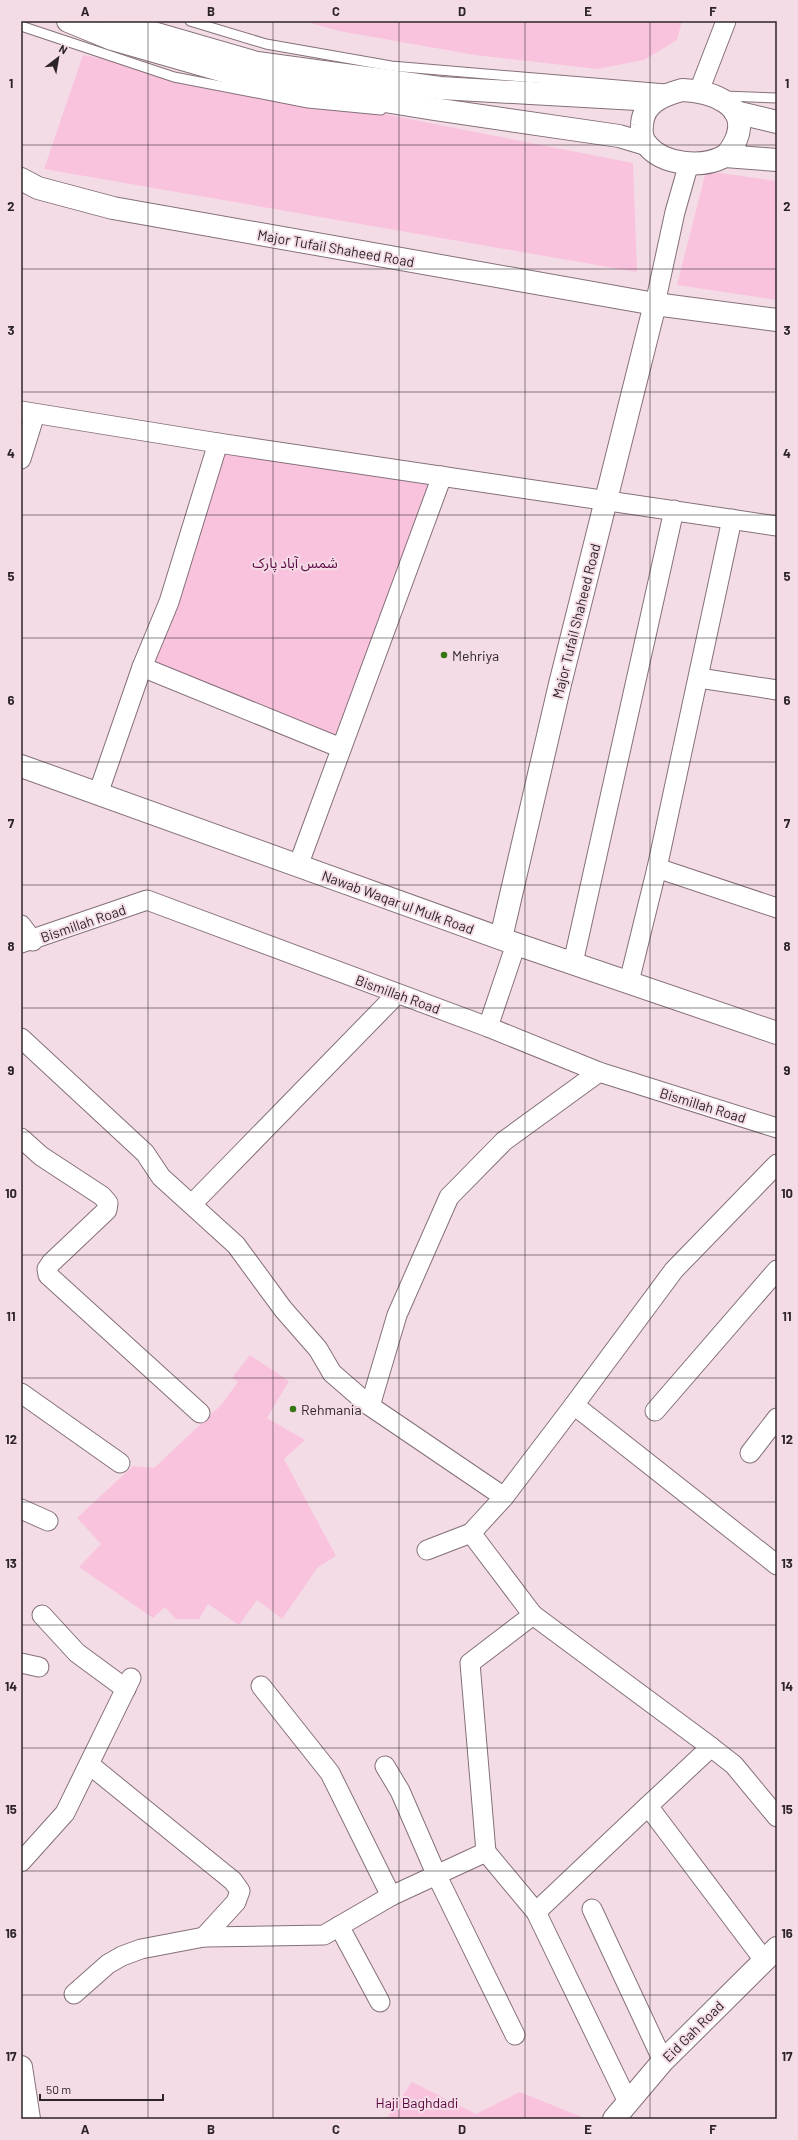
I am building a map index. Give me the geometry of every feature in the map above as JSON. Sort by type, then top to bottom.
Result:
[{"type":"street","points":[[68,21],[112,38],[256,71],[434,109],[619,136],[646,144],[657,153],[689,163],[708,162],[725,156],[777,160]]},
{"type":"street","points":[[112,21],[256,71],[440,88],[655,100]]},
{"type":"street","points":[[699,92],[726,21]]},
{"type":"street","points":[[646,144],[641,131],[642,119],[647,109],[655,100],[666,94],[699,92],[728,103],[739,122],[738,135],[733,147],[725,156]]},
{"type":"street","points":[[734,112],[777,122]]},
{"type":"street","points":[[654,304],[675,212],[689,163]]},
{"type":"street","name":"Major Tufail Shaheed Road","points":[[21,179],[38,188],[114,208],[654,304],[777,320]]},
{"type":"street","name":"Major Tufail Shaheed Road","points":[[509,941],[560,684],[654,304]]},
{"type":"street","points":[[21,459],[28,412],[218,443],[777,526]]},
{"type":"street","points":[[98,794],[142,667],[169,602],[218,443]]},
{"type":"street","points":[[298,866],[442,476]]},
{"type":"street","points":[[573,964],[674,510]]},
{"type":"street","points":[[629,982],[657,868],[732,519]]},
{"type":"street","points":[[142,667],[341,748]]},
{"type":"street","points":[[699,678],[777,690]]},
{"type":"street","name":"Nawab Waqar ul Mulk Road","points":[[21,766],[573,964],[777,1033]]},
{"type":"street","points":[[657,868],[777,908]]},
{"type":"street","name":"Bismillah Road","points":[[27,942],[147,900],[488,1027],[599,1072],[777,1128]]},
{"type":"street","points":[[21,924],[27,942]]},
{"type":"street","points":[[488,1027],[509,941]]},
{"type":"street","points":[[192,1204],[397,994]]},
{"type":"street","points":[[21,1038],[145,1153],[161,1177],[236,1245],[284,1309],[318,1349],[332,1373],[370,1406],[504,1497]]},
{"type":"street","points":[[370,1406],[397,1315],[449,1197],[504,1141],[599,1072]]},
{"type":"street","points":[[21,1138],[41,1156],[102,1196],[108,1202],[107,1210],[51,1263],[47,1269],[48,1275],[200,1413]]},
{"type":"street","points":[[426,1550],[471,1533],[504,1497],[674,1270],[777,1164]]},
{"type":"street","points":[[655,1411],[777,1270]]},
{"type":"street","points":[[21,1393],[120,1462]]},
{"type":"street","points":[[574,1405],[777,1566]]},
{"type":"street","points":[[750,1453],[777,1418]]},
{"type":"street","points":[[21,1509],[48,1521]]},
{"type":"street","points":[[471,1533],[533,1615],[734,1765],[777,1817]]},
{"type":"street","points":[[21,1862],[65,1813],[90,1765],[129,1683],[78,1653],[42,1615]]},
{"type":"street","points":[[533,1615],[470,1663],[486,1852],[536,1912],[628,2102]]},
{"type":"street","points":[[261,1686],[330,1772],[391,1896]]},
{"type":"street","points":[[536,1912],[711,1747]]},
{"type":"street","points":[[90,1765],[233,1881],[240,1890],[236,1902],[204,1937]]},
{"type":"street","points":[[385,1766],[400,1791],[437,1876],[515,2035]]},
{"type":"street","points":[[648,1806],[770,1954]]},
{"type":"street","points":[[74,1994],[108,1964],[122,1956],[141,1949],[204,1937],[324,1935],[391,1896],[486,1852]]},
{"type":"street","points":[[592,1909],[663,2061]]},
{"type":"street","points":[[340,1926],[380,2002]]},
{"type":"street","name":"Eid Gah Road","points":[[614,2119],[663,2061],[770,1954]]},
{"type":"street","points":[[21,2067],[29,2119]]},
{"type":"lane","points":[[190,21],[266,44],[391,66],[777,98]]},
{"type":"lane","points":[[21,26],[174,77],[308,103],[368,110],[434,109]]},
{"type":"green space","points":[[304,21],[682,21],[677,40],[644,60],[597,69],[475,55],[339,31]]},
{"type":"green space","points":[[83,55],[633,163],[637,272],[44,169]]},
{"type":"green space","points":[[706,171],[777,181],[777,300],[677,285]]},
{"type":"green space","name":"شمس آباد پارک","points":[[221,447],[437,478],[338,741],[149,664]]},
{"type":"green space","points":[[250,1355],[289,1381],[267,1418],[305,1440],[284,1459],[336,1556],[318,1567],[282,1619],[257,1600],[239,1625],[208,1604],[199,1619],[176,1619],[165,1607],[153,1618],[79,1567],[101,1544],[77,1518],[133,1466],[154,1468],[221,1405],[238,1382],[232,1378]]},
{"type":"green space","name":"Haji Baghdadi","points":[[412,2082],[476,2114],[520,2092],[587,2119],[386,2119]]},
{"type":"place","name":"Mehriya","points":[[444,655]]},
{"type":"place","name":"Rehmania","points":[[293,1409]]}]
